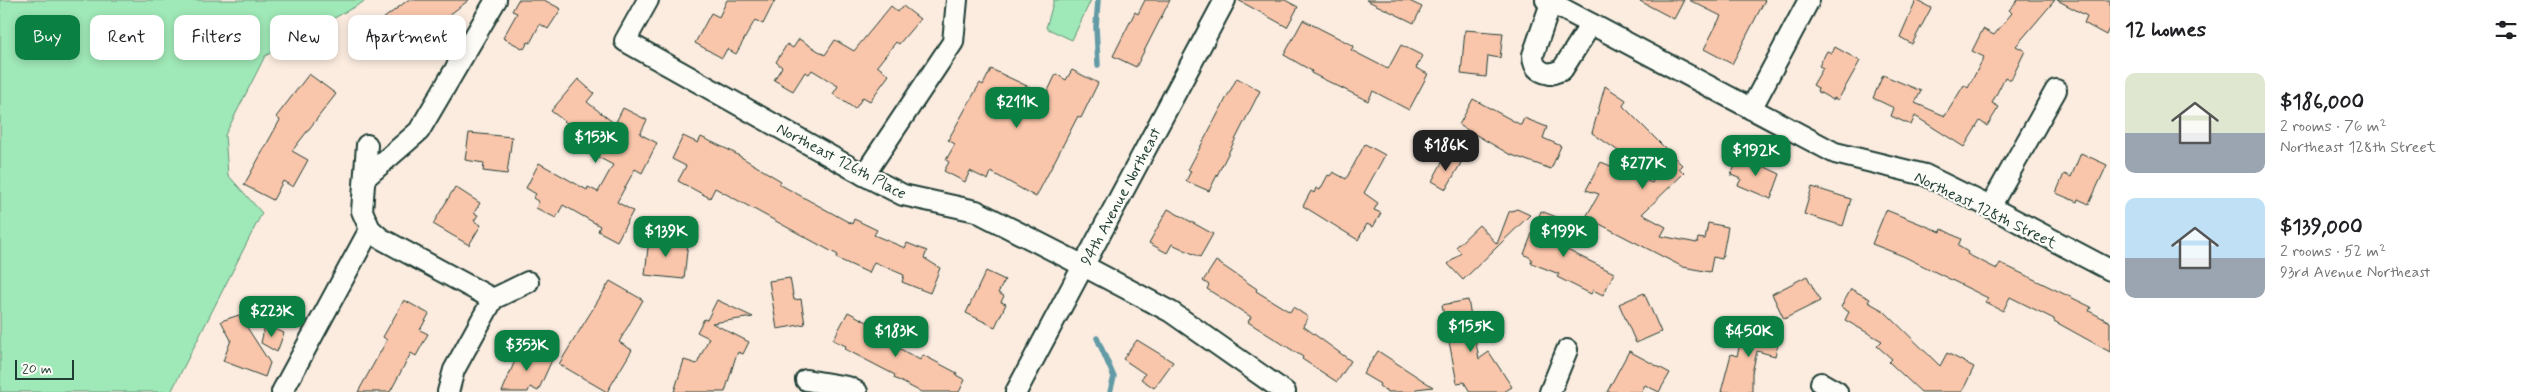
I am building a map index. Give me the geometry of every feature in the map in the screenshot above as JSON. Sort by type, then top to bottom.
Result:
[{"type":"street","points":[[364,178],[419,131],[496,0]]},
{"type":"street","name":"Northeast 126th Place","points":[[648,0],[625,41],[903,195],[976,212],[1171,312],[1285,392]]},
{"type":"street","points":[[864,175],[954,42],[957,0]]},
{"type":"street","name":"94th Avenue Northeast","points":[[1016,392],[1225,0]]},
{"type":"street","points":[[1751,109],[1809,0]]},
{"type":"street","name":"Northeast 128th Street","points":[[1591,24],[1562,70],[1550,74],[1539,70],[1535,66],[1532,55],[1549,2],[1591,24],[1751,109],[1835,153],[1925,176],[1990,207],[2110,270]]},
{"type":"street","points":[[1990,207],[2056,90]]},
{"type":"street","points":[[367,144],[362,211],[370,229],[380,238],[493,298]]},
{"type":"street","points":[[282,392],[370,229]]},
{"type":"street","points":[[448,392],[454,370],[493,298],[528,282]]},
{"type":"street","points":[[1550,392],[1567,350]]},
{"type":"street","points":[[806,380],[848,387],[857,392]]},
{"type":"green space","points":[[0,0],[367,0],[338,16],[270,15],[270,53],[265,56],[225,135],[228,175],[262,213],[171,392],[0,392]]},
{"type":"green space","points":[[1054,0],[1091,0],[1072,40],[1046,28]]},
{"type":"building","points":[[408,0],[469,0],[449,15],[388,15]]},
{"type":"building","points":[[518,0],[544,0],[561,9],[548,29],[540,24],[530,43],[528,42],[524,49],[503,38],[517,13],[512,11]]},
{"type":"building","points":[[727,0],[775,0],[763,24],[755,20],[736,54],[727,49],[722,58],[695,43],[711,13],[719,17]]},
{"type":"building","points":[[1145,0],[1170,0],[1136,67],[1113,56],[1135,12],[1138,14]]},
{"type":"building","points":[[1238,0],[1285,0],[1298,7],[1287,27]]},
{"type":"building","points":[[1366,0],[1407,0],[1422,7],[1414,23]]},
{"type":"building","points":[[1638,0],[1684,0],[1674,19]]},
{"type":"building","points":[[1689,0],[1765,0],[1732,64],[1704,49],[1721,16]]},
{"type":"building","points":[[1916,0],[1931,8],[1912,44],[1900,37]]},
{"type":"building","points":[[2018,0],[2055,0],[2016,46],[2025,51],[2011,80],[2005,77],[1992,103],[1999,107],[1987,126],[1980,121],[1964,147],[1915,116],[1911,125],[1891,116],[1894,108],[1873,98],[1883,75],[1921,91],[1915,103],[1945,116],[1964,85],[1968,88],[1984,57],[1972,51],[1983,29],[1994,35],[2012,13],[2009,10]]},
{"type":"building","points":[[2057,0],[2110,0],[2110,26],[2106,35],[2084,23],[2087,16]]},
{"type":"building","points":[[891,6],[898,12],[903,6],[920,19],[899,44],[896,42],[877,66],[889,75],[870,101],[863,97],[855,109],[833,94],[838,86],[812,70],[809,74],[805,72],[793,91],[774,80],[782,67],[776,62],[787,44],[793,48],[799,39],[825,55],[835,40],[854,51]]},
{"type":"building","points":[[1303,20],[1354,46],[1351,50],[1388,69],[1401,45],[1423,56],[1416,68],[1428,74],[1409,110],[1373,91],[1368,101],[1311,73],[1312,71],[1284,55]]},
{"type":"building","points":[[1465,30],[1503,33],[1500,58],[1488,56],[1486,77],[1461,74]]},
{"type":"building","points":[[1835,47],[1860,61],[1838,100],[1834,98],[1833,100],[1817,91],[1818,88],[1813,85],[1823,68],[1819,66],[1827,51],[1832,53]]},
{"type":"building","points":[[991,69],[1046,95],[1056,74],[1066,80],[1072,70],[1098,83],[1081,118],[1078,116],[1036,197],[991,172],[988,180],[970,171],[965,182],[944,171],[949,162],[946,160],[955,144],[948,140],[980,83],[983,85]]},
{"type":"building","points":[[309,74],[336,94],[292,151],[308,160],[293,187],[283,181],[273,200],[244,185],[280,120],[276,117]]},
{"type":"building","points":[[1237,78],[1260,91],[1209,191],[1186,181],[1191,171],[1188,170]]},
{"type":"building","points":[[578,79],[594,93],[587,102],[615,124],[623,108],[647,120],[640,134],[657,143],[642,173],[635,169],[617,202],[633,211],[617,241],[598,231],[600,226],[563,205],[556,218],[536,208],[539,202],[533,198],[536,194],[526,188],[539,163],[587,190],[588,187],[598,192],[613,165],[596,156],[600,148],[551,111]]},
{"type":"building","points":[[1605,86],[1626,100],[1623,106],[1682,165],[1679,168],[1684,173],[1642,214],[1666,227],[1661,236],[1697,243],[1698,238],[1705,239],[1708,223],[1728,227],[1722,259],[1713,257],[1710,272],[1683,267],[1586,217],[1599,194],[1586,190],[1601,162],[1652,183],[1655,176],[1592,133]]},
{"type":"building","points":[[1473,99],[1521,125],[1524,118],[1547,127],[1543,138],[1561,146],[1551,169],[1509,154],[1459,125]]},
{"type":"building","points":[[469,133],[512,137],[507,174],[483,171],[484,163],[465,160]]},
{"type":"building","points":[[683,136],[698,143],[701,137],[731,151],[781,181],[779,184],[852,224],[854,219],[877,230],[874,235],[905,248],[907,243],[927,251],[924,258],[940,268],[930,293],[902,282],[904,275],[874,262],[869,273],[836,258],[838,255],[715,188],[710,198],[678,181],[686,166],[672,159]]},
{"type":"building","points":[[1365,144],[1385,155],[1364,193],[1378,203],[1374,210],[1381,213],[1373,227],[1367,224],[1358,240],[1303,206],[1311,191],[1314,193],[1316,188],[1320,190],[1328,175],[1330,176],[1333,172],[1346,179]]},
{"type":"building","points":[[2081,153],[2107,165],[2089,204],[2078,199],[2077,202],[2056,193],[2064,174],[2071,177]]},
{"type":"building","points":[[1446,155],[1461,163],[1446,189],[1432,181]]},
{"type":"building","points":[[1740,155],[1780,174],[1771,199],[1738,185],[1741,179],[1731,175]]},
{"type":"building","points":[[455,187],[480,203],[474,213],[478,215],[474,221],[481,225],[469,245],[433,224]]},
{"type":"building","points":[[1812,187],[1851,199],[1843,226],[1804,214]]},
{"type":"building","points":[[1168,209],[1213,234],[1200,257],[1172,244],[1167,253],[1149,243]]},
{"type":"building","points":[[1517,209],[1530,215],[1463,280],[1448,264],[1461,253],[1456,247],[1479,225],[1497,244],[1509,212]]},
{"type":"building","points":[[1886,210],[1941,232],[1942,229],[1961,239],[1958,246],[1968,252],[1967,254],[1997,269],[2000,263],[2091,307],[2089,311],[2110,322],[2110,352],[2054,321],[2054,319],[2010,297],[2003,311],[1985,302],[1988,298],[1903,256],[1872,244]]},
{"type":"building","points":[[1541,211],[1559,218],[1553,235],[1562,238],[1559,246],[1614,273],[1603,295],[1593,290],[1591,294],[1557,277],[1559,274],[1531,263],[1532,259],[1524,254]]},
{"type":"building","points":[[649,238],[688,242],[684,279],[645,275]]},
{"type":"building","points":[[1216,261],[1257,289],[1256,291],[1290,312],[1293,307],[1308,317],[1303,326],[1351,361],[1337,382],[1302,359],[1303,357],[1248,322],[1251,317],[1207,289],[1209,285],[1203,281]]},
{"type":"building","points":[[986,271],[1005,280],[998,293],[1004,296],[1001,302],[1006,304],[995,327],[966,313]]},
{"type":"building","points":[[1807,276],[1820,301],[1784,319],[1772,294]]},
{"type":"building","points":[[790,278],[794,300],[801,299],[805,324],[777,329],[769,281]]},
{"type":"building","points":[[610,281],[643,300],[619,342],[632,350],[607,392],[559,364]]},
{"type":"building","points":[[1851,289],[1870,299],[1868,302],[1884,311],[1940,366],[1947,353],[1974,367],[1962,392],[1921,392],[1889,362],[1892,359],[1877,346],[1882,341],[1845,320],[1849,312],[1841,307]]},
{"type":"building","points":[[1644,293],[1661,332],[1636,343],[1619,304]]},
{"type":"building","points":[[404,300],[429,314],[420,330],[428,334],[416,356],[411,353],[390,392],[358,392],[387,340],[383,337]]},
{"type":"building","points":[[717,300],[753,317],[712,323],[749,342],[743,354],[738,352],[725,392],[674,392],[684,360],[697,364],[709,338],[697,332],[704,319],[707,320]]},
{"type":"building","points":[[1468,300],[1479,359],[1489,352],[1512,387],[1504,392],[1470,392],[1464,382],[1457,383],[1442,305]]},
{"type":"building","points":[[848,312],[892,335],[888,342],[920,360],[923,355],[957,373],[956,375],[965,380],[959,392],[921,392],[894,378],[895,375],[845,349],[846,346],[833,340]]},
{"type":"building","points":[[239,315],[270,363],[265,377],[223,361],[231,340],[221,321]]},
{"type":"building","points":[[1745,324],[1781,333],[1775,356],[1757,351],[1752,373],[1752,392],[1721,392],[1731,354],[1737,356]]},
{"type":"building","points":[[265,325],[284,333],[277,352],[261,343]]},
{"type":"building","points":[[1137,340],[1173,362],[1154,388],[1141,379],[1145,374],[1123,359]]},
{"type":"building","points":[[521,346],[552,360],[538,391],[530,387],[528,392],[502,392]]},
{"type":"building","points":[[1378,351],[1433,387],[1416,389],[1414,392],[1388,392],[1379,386],[1380,384],[1363,374]]},
{"type":"building","points":[[1629,351],[1670,373],[1659,392],[1645,385],[1641,392],[1607,392]]},
{"type":"waterway","points":[[1098,0],[1096,27],[1098,65]]},
{"type":"waterway","points":[[1097,338],[1114,377],[1110,392]]}]
